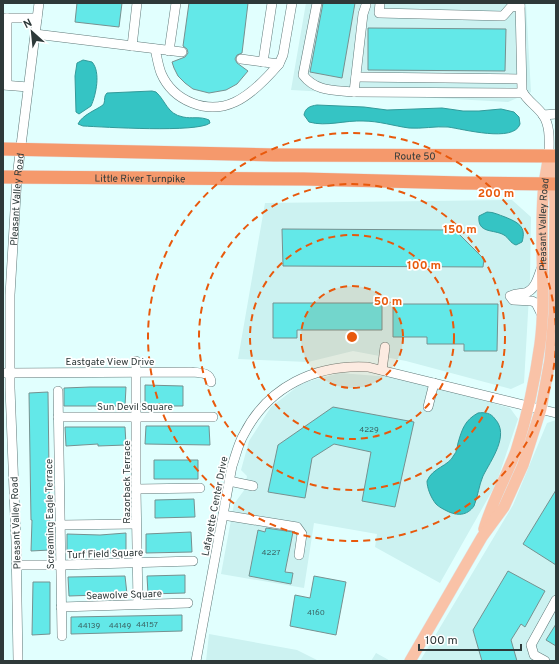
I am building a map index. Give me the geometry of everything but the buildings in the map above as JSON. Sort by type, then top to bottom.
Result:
[{"type":"highway","points":[[3,149],[20,149]]},
{"type":"highway","name":"Route 50","points":[[20,149],[274,155],[552,156]]},
{"type":"highway","name":"Little River Turnpike","points":[[3,177],[304,179],[551,184]]},
{"type":"main road","name":"Pleasant Valley Road","points":[[410,661],[482,537],[504,507],[525,459],[540,409],[550,360],[555,296],[551,184],[552,156]]},
{"type":"main road","name":"Pleasant Valley Road","points":[[482,537],[487,519],[516,450],[528,406],[537,360],[542,315],[542,266],[551,184]]},
{"type":"street","name":"Pleasant Valley Road","points":[[18,661],[17,565],[6,373],[17,177],[39,3]]},
{"type":"street","points":[[132,46],[136,3]]},
{"type":"street","points":[[169,51],[176,3]]},
{"type":"street","points":[[263,62],[272,3]]},
{"type":"street","points":[[155,49],[158,66],[172,90],[186,100],[207,107],[225,106],[242,99],[279,64],[283,55],[291,3]]},
{"type":"street","points":[[317,3],[303,75],[308,82],[318,88],[354,92],[523,93]]},
{"type":"street","points":[[354,92],[363,14],[367,4],[380,4],[380,13],[503,16],[515,5]]},
{"type":"street","points":[[515,5],[523,93],[543,115],[548,124],[552,156]]},
{"type":"street","points":[[28,87],[5,85],[5,18],[37,18]]},
{"type":"street","points":[[35,34],[182,52]]},
{"type":"street","points":[[241,59],[279,64]]},
{"type":"street","points":[[356,76],[521,79]]},
{"type":"street","points":[[543,115],[556,114]]},
{"type":"street","points":[[542,266],[534,287],[527,292],[516,293],[510,296],[513,300],[532,301],[536,303],[542,315]]},
{"type":"street","points":[[3,288],[11,280]]},
{"type":"street","points":[[3,305],[10,316]]},
{"type":"street","points":[[382,370],[386,346]]},
{"type":"street","name":"Razorback Terrace","points":[[136,361],[136,524],[138,604]]},
{"type":"street","name":"Lafayette Center Drive","points":[[196,661],[229,481],[238,447],[246,429],[257,414],[270,399],[280,392],[301,378],[331,369],[355,367],[382,370],[556,413]]},
{"type":"street","name":"Eastgate View Drive","points":[[6,373],[200,373],[208,375],[212,382]]},
{"type":"street","points":[[428,407],[434,383]]},
{"type":"street","name":"Screaming Eagle Terrace","points":[[58,391],[62,636]]},
{"type":"street","name":"Sun Devil Square","points":[[58,416],[213,417]]},
{"type":"street","points":[[229,481],[253,486]]},
{"type":"street","points":[[136,489],[200,488]]},
{"type":"street","points":[[223,515],[297,527],[302,534],[299,556]]},
{"type":"street","points":[[60,525],[136,524]]},
{"type":"street","name":"Turf Field Square","points":[[17,565],[193,561]]},
{"type":"street","points":[[545,661],[534,655],[531,645],[556,600]]},
{"type":"street","name":"Seawolve Square","points":[[61,607],[188,603]]},
{"type":"shaded area","points":[[306,3],[526,3],[531,92],[508,102],[291,90]]},
{"type":"shaded area","points":[[512,200],[531,217],[530,278],[524,383],[511,389],[406,361],[353,351],[308,362],[238,359],[265,203]]},
{"type":"shaded area","points":[[340,373],[403,378],[510,408],[518,419],[496,484],[440,583],[375,547],[377,534],[314,523],[304,588],[221,574],[234,504],[245,489],[247,476],[241,470],[249,441],[271,407],[302,383]]},
{"type":"shaded area","points":[[556,420],[556,661],[420,661],[513,505],[547,423]]},
{"type":"shaded area","points":[[209,634],[297,650],[319,661],[206,661]]},
{"type":"shaded area","points":[[376,653],[387,659],[390,661],[371,661]]},
{"type":"water","points":[[83,60],[92,62],[95,66],[97,84],[95,96],[91,106],[79,114],[76,112],[75,76],[77,63]]},
{"type":"water","points":[[156,92],[173,113],[186,118],[206,119],[209,120],[210,123],[202,126],[170,129],[94,127],[78,124],[86,115],[103,105],[107,93]]},
{"type":"water","points":[[317,105],[364,107],[387,110],[442,108],[463,111],[479,111],[501,109],[514,112],[519,117],[520,124],[516,130],[499,134],[448,127],[409,128],[369,121],[329,124],[309,122],[304,115],[305,111],[310,107]]},
{"type":"water","points":[[487,212],[505,217],[520,225],[523,232],[522,242],[516,245],[504,235],[483,228],[479,222],[479,216]]},
{"type":"water","points":[[478,413],[488,413],[492,415],[499,425],[501,432],[500,440],[498,448],[483,476],[474,506],[468,512],[454,514],[436,504],[432,499],[427,481],[433,473],[451,459],[456,452],[459,438],[465,425]]}]
